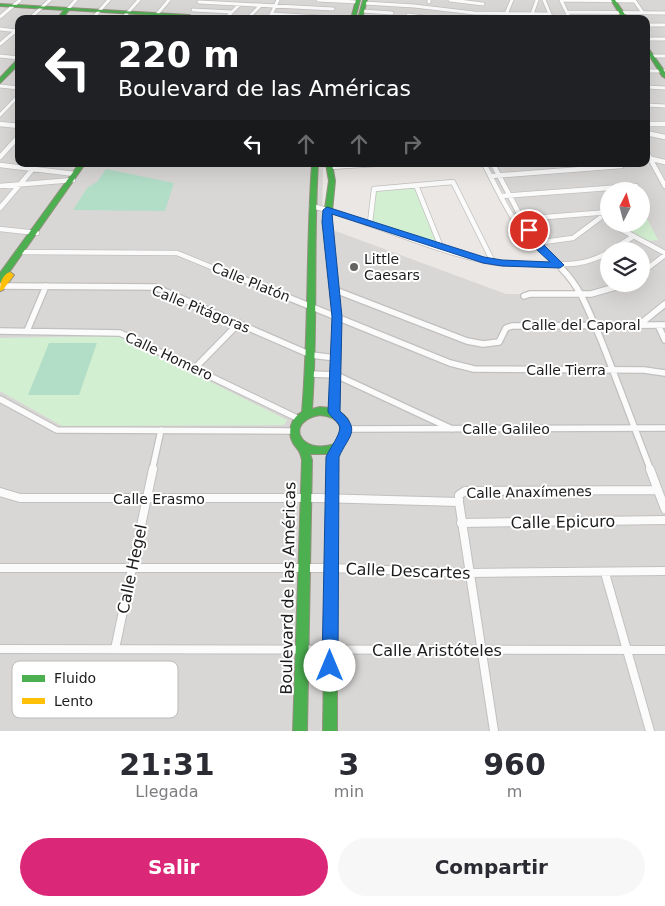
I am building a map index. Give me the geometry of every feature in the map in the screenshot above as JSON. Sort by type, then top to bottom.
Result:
[{"type":"main road","points":[[613,0],[623,15]]},
{"type":"main road","points":[[0,5],[16,3],[42,8],[99,11],[120,15]]},
{"type":"main road","points":[[63,15],[68,9]]},
{"type":"main road","points":[[650,56],[664,73]]},
{"type":"main road","points":[[0,81],[15,64]]},
{"type":"main road","points":[[0,285],[80,167]]},
{"type":"main road","points":[[294,431],[303,416],[310,374],[312,206],[315,167]]},
{"type":"main road","points":[[330,167],[332,181],[327,222],[336,290],[337,317],[334,412]]},
{"type":"main road","points":[[303,416],[321,410],[334,412],[344,422],[346,430],[345,437],[332,457],[330,731]]},
{"type":"main road","name":"Boulevard de las Américas","points":[[294,431],[296,438],[304,447],[306,460],[300,731]]},
{"type":"main road","points":[[304,447],[321,452],[337,447]]},
{"type":"street","points":[[34,15],[50,0]]},
{"type":"street","points":[[68,9],[76,0]]},
{"type":"street","points":[[96,15],[109,0]]},
{"type":"street","points":[[126,15],[139,0]]},
{"type":"street","points":[[157,15],[169,0]]},
{"type":"street","points":[[278,0],[271,14],[286,15]]},
{"type":"street","points":[[318,0],[335,1],[392,13]]},
{"type":"street","points":[[451,0],[483,4]]},
{"type":"street","points":[[479,13],[486,0]]},
{"type":"street","points":[[506,14],[512,0]]},
{"type":"street","points":[[532,14],[537,0]]},
{"type":"street","points":[[361,6],[414,6],[479,13],[550,14],[544,0]]},
{"type":"street","points":[[568,15],[561,0],[634,0],[642,13]]},
{"type":"street","points":[[190,15],[200,1],[333,9]]},
{"type":"street","points":[[331,15],[335,1]]},
{"type":"street","points":[[0,17],[16,3]]},
{"type":"street","points":[[229,15],[240,4]]},
{"type":"street","points":[[251,15],[261,5]]},
{"type":"street","points":[[190,15],[232,12]]},
{"type":"street","points":[[567,12],[610,15]]},
{"type":"street","points":[[630,15],[665,13]]},
{"type":"street","points":[[650,25],[665,26]]},
{"type":"street","points":[[0,29],[15,30]]},
{"type":"street","points":[[0,44],[15,32]]},
{"type":"street","points":[[650,39],[665,39]]},
{"type":"street","points":[[0,56],[15,58]]},
{"type":"street","points":[[650,56],[665,56]]},
{"type":"street","points":[[650,71],[664,73]]},
{"type":"street","points":[[0,86],[15,88]]},
{"type":"street","points":[[650,87],[665,88]]},
{"type":"street","points":[[0,115],[15,99]]},
{"type":"street","points":[[650,105],[665,106]]},
{"type":"street","points":[[0,124],[15,126]]},
{"type":"street","points":[[650,124],[665,124]]},
{"type":"street","points":[[650,134],[665,138]]},
{"type":"street","points":[[0,157],[15,140]]},
{"type":"street","points":[[650,156],[665,186]]},
{"type":"street","points":[[652,159],[665,162]]},
{"type":"street","points":[[0,165],[15,167]]},
{"type":"street","points":[[16,167],[72,178]]},
{"type":"street","points":[[486,167],[516,220],[538,245],[560,265],[582,295],[595,324],[664,504]]},
{"type":"street","points":[[494,167],[538,245]]},
{"type":"street","points":[[491,176],[607,167]]},
{"type":"street","points":[[0,208],[33,169]]},
{"type":"street","points":[[0,186],[72,178]]},
{"type":"street","points":[[370,223],[374,189],[455,183],[493,262]]},
{"type":"street","points":[[416,185],[442,247]]},
{"type":"street","points":[[502,196],[600,189]]},
{"type":"street","points":[[312,206],[493,262],[584,265],[600,258]]},
{"type":"street","points":[[516,220],[600,213]]},
{"type":"street","points":[[538,245],[573,238],[600,218],[592,214]]},
{"type":"street","points":[[0,229],[34,233]]},
{"type":"street","points":[[627,232],[665,254],[650,266]]},
{"type":"street","points":[[625,242],[634,236]]},
{"type":"street","name":"Calle Platón","points":[[21,252],[173,252],[466,368]]},
{"type":"street","name":"Calle Pitágoras","points":[[0,285],[155,288],[311,355],[336,358]]},
{"type":"street","points":[[27,332],[46,286]]},
{"type":"street","name":"Calle del Caporal","points":[[336,290],[447,334],[477,343],[498,342],[509,326],[665,325]]},
{"type":"street","points":[[524,296],[530,294],[582,295],[605,292]]},
{"type":"street","points":[[639,325],[665,304]]},
{"type":"street","points":[[195,368],[239,323]]},
{"type":"street","points":[[658,325],[665,340]]},
{"type":"street","name":"Calle Homero","points":[[0,331],[120,333],[303,416]]},
{"type":"street","name":"Calle Tierra","points":[[466,368],[480,370],[644,370],[665,373]]},
{"type":"street","points":[[310,374],[336,375],[454,430]]},
{"type":"street","points":[[0,399],[57,430],[294,431]]},
{"type":"street","name":"Calle Galileo","points":[[346,430],[665,428]]},
{"type":"street","name":"Calle Hegel","points":[[116,648],[162,430]]},
{"type":"street","name":"Calle Anaxímenes","points":[[320,498],[459,502],[459,495],[464,491],[658,490]]},
{"type":"street","name":"Calle Erasmo","points":[[0,492],[20,498],[320,498]]},
{"type":"street","points":[[459,502],[494,731]]},
{"type":"street","name":"Calle Epicuro","points":[[461,523],[665,520]]},
{"type":"street","name":"Calle Descartes","points":[[0,568],[330,568],[469,573],[665,572]]},
{"type":"street","points":[[605,572],[650,731]]},
{"type":"street","name":"Calle Aristóteles","points":[[0,649],[665,650]]},
{"type":"shaded area","points":[[0,0],[665,0],[665,731],[0,731]]},
{"type":"green space","points":[[106,169],[174,183],[165,211],[73,210],[87,188],[97,182]]},
{"type":"green space","points":[[414,187],[436,241],[434,243],[371,221],[376,190]]},
{"type":"green space","points":[[650,225],[658,240],[648,241],[631,232],[650,232]]},
{"type":"green space","points":[[118,336],[287,420],[284,425],[62,426],[0,391],[0,338]]},
{"type":"green space","points":[[49,343],[97,343],[79,395],[28,395]]},
{"type":"traffic: fast","points":[[354,15],[358,0]]},
{"type":"traffic: fast","points":[[361,15],[365,0]]},
{"type":"traffic: fast","points":[[613,0],[623,15]]},
{"type":"traffic: fast","points":[[0,5],[172,15]]},
{"type":"traffic: fast","points":[[63,15],[68,9]]},
{"type":"traffic: fast","points":[[650,52],[665,76]]},
{"type":"traffic: fast","points":[[0,81],[15,65]]},
{"type":"traffic: fast","points":[[0,279],[80,167]]},
{"type":"traffic: fast","points":[[307,413],[311,351],[312,226],[315,167]]},
{"type":"traffic: fast","points":[[330,167],[332,181],[327,222],[337,317],[334,413]]},
{"type":"traffic: fast","points":[[330,731],[332,457],[344,436],[344,423],[339,416],[330,412],[320,411],[302,417],[296,424],[295,434],[297,440],[306,448],[319,451],[337,447]]},
{"type":"traffic: fast","points":[[300,731],[307,460],[304,447]]},
{"type":"traffic: slow","points":[[0,288],[10,275]]},
{"type":"place","name":"Little Caesars","points":[[354,267]]},
{"type":"route","points":[[330,666],[332,457],[345,437],[346,430],[344,422],[334,412],[337,317],[336,290],[327,210],[483,260],[502,263],[560,265],[541,248],[529,230]]}]
